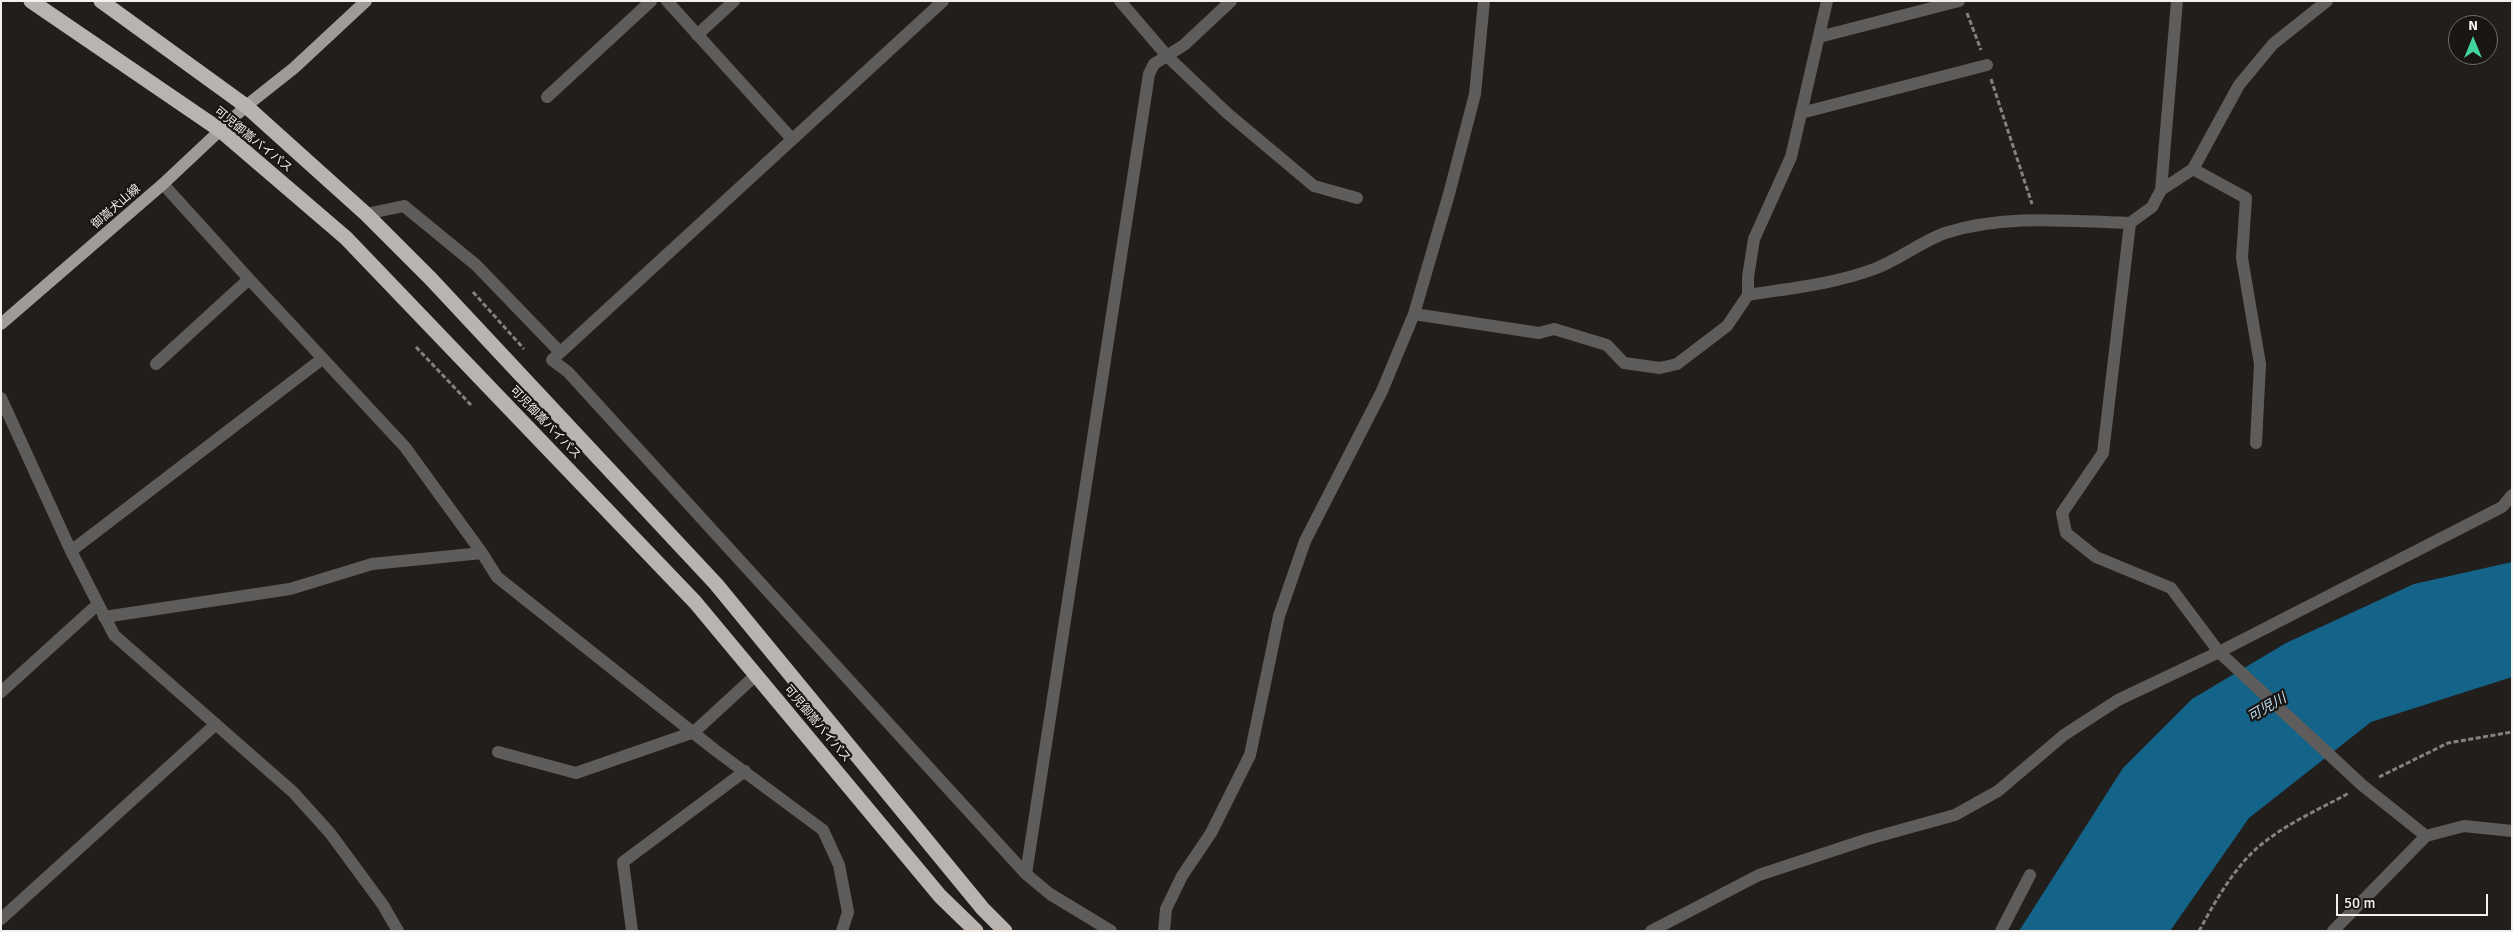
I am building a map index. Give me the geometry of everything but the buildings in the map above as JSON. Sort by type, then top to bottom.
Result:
[{"type":"highway","name":"可児御嵩バイパス","points":[[31,1],[220,130],[346,238],[695,602],[940,896],[976,931]]},
{"type":"highway","name":"可児御嵩バイパス","points":[[101,1],[246,106],[366,214],[431,279],[716,584],[976,901],[1005,931]]},
{"type":"main road","name":"御嵩犬山線","points":[[1,324],[163,184],[246,106],[294,68],[366,1]]},
{"type":"street","points":[[547,97],[652,1]]},
{"type":"street","points":[[667,1],[792,139]]},
{"type":"street","points":[[697,35],[734,1]]},
{"type":"street","points":[[943,1],[559,351],[552,360],[568,372],[1026,874],[1050,894],[1111,931]]},
{"type":"street","points":[[1120,1],[1168,57],[1227,113],[1314,186],[1356,198]]},
{"type":"street","points":[[1026,874],[1149,74],[1154,64],[1168,57],[1184,45],[1231,1]]},
{"type":"street","points":[[1164,931],[1166,909],[1178,884],[1211,833],[1250,755],[1279,616],[1305,541],[1382,391],[1414,314],[1450,194],[1475,94],[1484,1]]},
{"type":"street","points":[[1414,314],[1539,333],[1554,329],[1606,345],[1624,363],[1660,368],[1677,364],[1726,326],[1748,295],[1748,276],[1754,239],[1791,157],[1827,1]]},
{"type":"street","points":[[1748,295],[1843,280],[1876,269],[1944,234],[1984,224],[2037,220],[2130,223],[2152,207],[2161,190],[2177,1]]},
{"type":"street","points":[[2161,190],[2193,169],[2239,85],[2273,44],[2327,1]]},
{"type":"street","points":[[1819,37],[1962,6]]},
{"type":"street","points":[[1801,113],[1987,65]]},
{"type":"street","points":[[2193,169],[2246,198],[2242,258],[2260,364],[2256,443]]},
{"type":"street","points":[[163,184],[405,447],[482,553],[497,577],[694,732],[823,830],[839,865],[848,912],[842,931]]},
{"type":"street","points":[[366,214],[404,206],[476,265],[559,351]]},
{"type":"street","points":[[2130,223],[2103,452],[2062,513],[2066,533],[2096,557],[2171,588],[2219,652],[2362,785],[2426,836]]},
{"type":"street","points":[[156,364],[249,279]]},
{"type":"street","points":[[71,551],[322,359]]},
{"type":"street","points":[[1,398],[71,551],[114,635],[293,792],[330,833],[383,905],[398,931]]},
{"type":"street","points":[[1651,931],[1759,875],[1868,839],[1955,815],[1998,791],[2064,735],[2118,700],[2507,509],[2512,495]]},
{"type":"street","points":[[104,617],[290,589],[372,564],[482,553]]},
{"type":"street","points":[[1,692],[97,605]]},
{"type":"street","points":[[498,752],[576,774],[694,732],[756,675]]},
{"type":"street","points":[[1,919],[216,724]]},
{"type":"street","points":[[632,931],[623,862],[745,771]]},
{"type":"street","points":[[2333,931],[2426,836],[2464,826],[2512,831]]},
{"type":"street","points":[[2001,931],[2030,875]]},
{"type":"path","points":[[1962,6],[1987,65],[2037,220]]},
{"type":"path","points":[[473,292],[524,349]]},
{"type":"path","points":[[416,347],[471,404]]},
{"type":"path","points":[[2199,931],[2221,891],[2256,849],[2287,826],[2362,785],[2448,743],[2512,732]]},
{"type":"water","name":"可児川","points":[[2512,562],[2512,677],[2371,722],[2249,818],[2170,931],[2019,931],[2123,768],[2192,699],[2286,643],[2414,584]]}]
